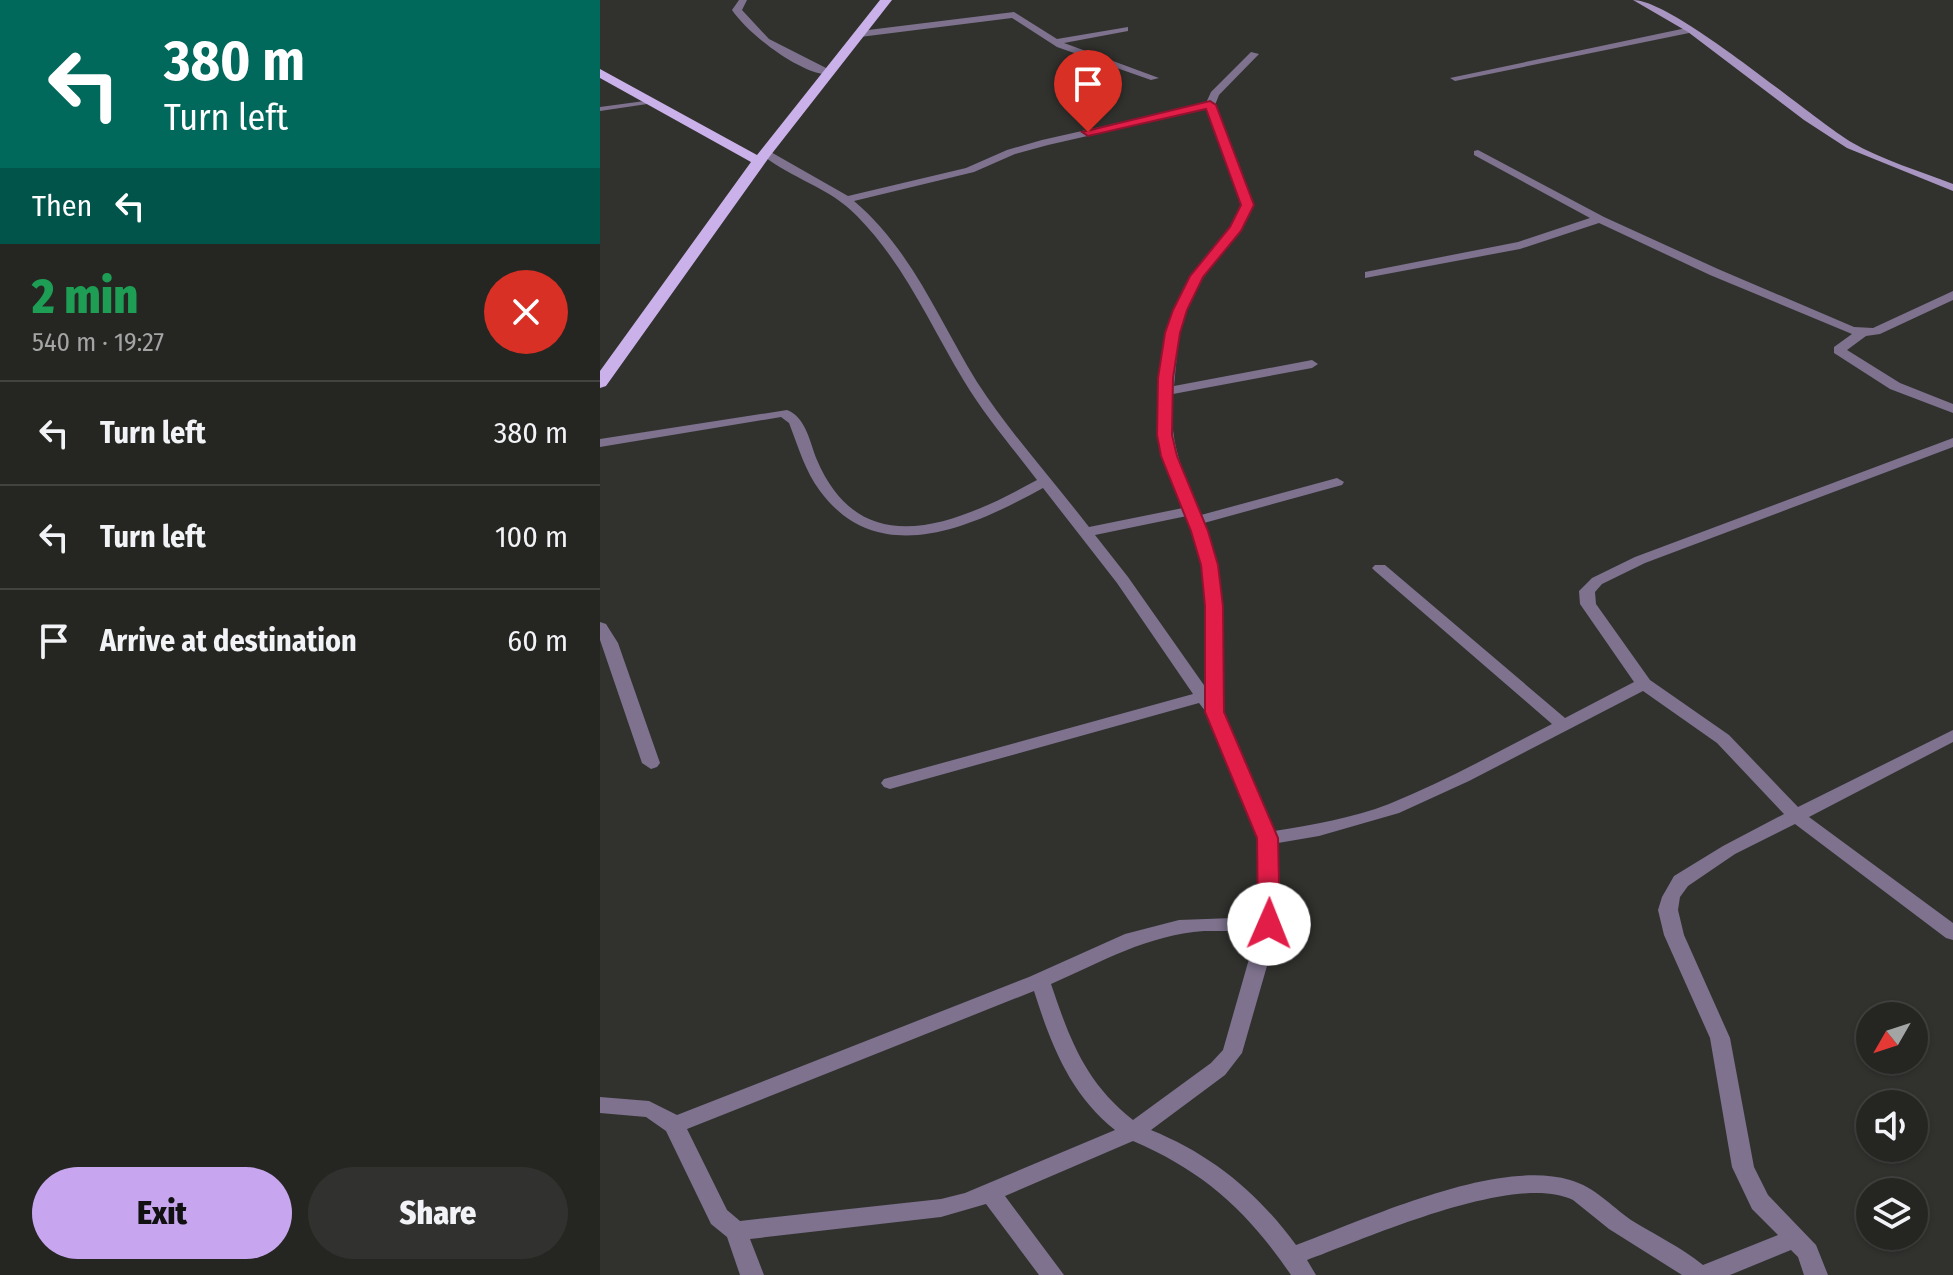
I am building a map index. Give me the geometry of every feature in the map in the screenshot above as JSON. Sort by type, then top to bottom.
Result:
[{"type":"main road","points":[[600,383],[762,157],[886,0]]},
{"type":"main road","points":[[600,73],[762,157]]},
{"type":"street","points":[[743,0],[737,10],[755,34],[775,48],[829,73]]},
{"type":"street","points":[[1637,0],[1691,30],[1839,139],[1883,161],[1953,188]]},
{"type":"street","points":[[860,34],[1014,15],[1055,42],[1154,78]]},
{"type":"street","points":[[1055,42],[1125,29]]},
{"type":"street","points":[[1455,78],[1691,30]]},
{"type":"street","points":[[1214,712],[1214,606],[1209,565],[1167,445],[1165,392],[1173,333],[1186,296],[1207,262],[1236,229],[1247,205],[1210,105],[1215,94],[1254,54]]},
{"type":"street","points":[[845,200],[970,170],[1011,152],[1046,142],[1210,105]]},
{"type":"street","points":[[1478,153],[1600,219],[1810,315],[1862,333],[1876,331],[1953,295]]},
{"type":"street","points":[[736,1231],[941,1208],[991,1194],[1133,1132],[1218,1069],[1232,1053],[1269,924],[1268,838],[1214,712],[1204,696],[1148,614],[971,382],[923,294],[891,248],[845,200],[762,157]]},
{"type":"street","points":[[1369,275],[1520,245],[1600,219]]},
{"type":"street","points":[[1862,333],[1839,350],[1895,386],[1953,409]]},
{"type":"street","points":[[1165,392],[1312,364]]},
{"type":"street","points":[[600,443],[782,413],[791,416],[796,423],[826,491],[859,522],[874,530],[896,533],[968,520],[1045,481]]},
{"type":"street","points":[[1952,930],[1796,816],[1723,739],[1644,684],[1588,604],[1587,591],[1597,581],[1684,543],[1953,442]]},
{"type":"street","points":[[1086,532],[1194,516],[1337,482]]},
{"type":"street","points":[[1380,568],[1563,725]]},
{"type":"street","points":[[600,627],[610,643],[651,763]]},
{"type":"street","points":[[1268,838],[1319,830],[1393,809],[1463,777],[1644,684]]},
{"type":"street","points":[[890,783],[1204,696]]},
{"type":"street","points":[[1816,1275],[1808,1252],[1760,1202],[1743,1167],[1720,1038],[1674,935],[1668,910],[1671,897],[1681,881],[1729,850],[1953,735]]},
{"type":"street","points":[[674,1125],[922,1024],[1040,980],[1110,948],[1167,929],[1269,924]]},
{"type":"street","points":[[1040,980],[1058,1036],[1077,1076],[1092,1098],[1133,1132],[1176,1149],[1242,1193],[1298,1266],[1476,1193],[1526,1185],[1567,1188],[1581,1194],[1617,1222],[1667,1250],[1701,1275],[1796,1238]]},
{"type":"street","points":[[600,1105],[643,1107],[666,1117],[674,1125],[719,1217],[736,1231],[752,1275]]},
{"type":"street","points":[[991,1194],[1052,1275]]},
{"type":"lane","points":[[600,109],[652,102]]},
{"type":"route","points":[[1088,132],[1210,105],[1247,205],[1236,229],[1197,276],[1180,310],[1166,378],[1165,435],[1169,456],[1200,531],[1209,565],[1214,606],[1214,712],[1268,838],[1269,924]]}]
